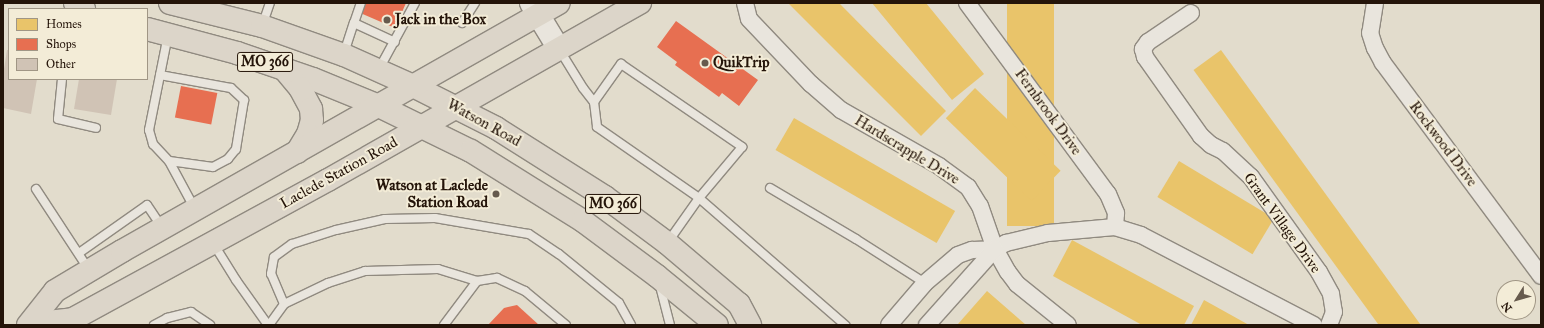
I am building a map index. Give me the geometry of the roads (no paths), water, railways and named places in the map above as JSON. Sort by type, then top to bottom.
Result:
[{"type":"main road","name":"Watson Road","points":[[170,3],[262,26],[344,55],[456,107],[508,136],[567,172],[667,244],[739,304],[750,325]]},
{"type":"main road","name":"Laclede Station Road","points":[[29,324],[55,292],[84,262],[162,228],[379,106],[535,9],[559,3]]},
{"type":"main road","name":"Laclede Station Road","points":[[29,324],[73,319],[422,126],[640,3]]},
{"type":"main road","name":"Watson Road","points":[[148,29],[237,53],[284,69],[379,106],[471,151],[556,202],[616,244],[717,325]]},
{"type":"main road","points":[[284,69],[300,88],[311,109],[312,120],[308,134],[297,152]]},
{"type":"street","name":"Hardscrapple Drive","points":[[746,3],[749,19],[811,84],[842,110],[940,166],[968,188],[980,206],[995,248],[1017,284],[1068,325]]},
{"type":"street","name":"Fernbrook Drive","points":[[967,3],[1108,194],[1116,213],[1115,227]]},
{"type":"street","name":"Rockwood Drive","points":[[1375,3],[1370,33],[1375,48],[1383,63],[1541,276]]},
{"type":"street","points":[[535,9],[558,49]]},
{"type":"street","name":"Grant Village Drive","points":[[1191,12],[1148,42],[1143,49],[1145,57],[1201,136],[1211,145],[1223,151],[1251,177],[1319,272],[1331,294],[1334,312],[1329,325]]},
{"type":"street","points":[[889,325],[925,283],[958,255],[972,250],[995,248],[1006,243],[1048,233],[1115,227],[1141,235],[1314,325]]},
{"type":"street","points":[[927,325],[995,248]]},
{"type":"lane","points":[[262,26],[270,3]]},
{"type":"lane","points":[[344,55],[361,3]]},
{"type":"lane","points":[[379,70],[415,3]]},
{"type":"lane","points":[[462,23],[476,3]]},
{"type":"lane","points":[[354,22],[395,42]]},
{"type":"lane","points":[[168,34],[149,130],[153,144],[169,161],[195,209]]},
{"type":"lane","points":[[558,49],[582,88],[594,102],[597,128],[699,198],[845,325]]},
{"type":"lane","points":[[594,102],[621,64],[742,147],[699,198],[667,244]]},
{"type":"lane","points":[[160,75],[231,88],[244,100],[236,149],[228,159],[213,167],[169,161]]},
{"type":"lane","points":[[62,80],[58,119],[96,128]]},
{"type":"lane","points":[[770,188],[856,239],[925,283]]},
{"type":"lane","points":[[36,189],[84,262]]},
{"type":"lane","points":[[284,304],[271,274],[274,256],[292,244],[336,230],[385,220],[435,218],[529,234],[559,254],[619,303],[631,325]]},
{"type":"lane","points":[[213,242],[236,280],[268,325],[284,304],[328,283],[365,271],[438,269],[477,281],[497,278],[525,291],[566,325]]},
{"type":"lane","points":[[657,276],[670,325]]},
{"type":"lane","points":[[444,325],[477,281]]},
{"type":"lane","points":[[154,325],[167,318],[191,312],[210,325]]},
{"type":"place","name":"Jack in the Box","points":[[387,20]]},
{"type":"place","name":"QuikTrip","points":[[705,63]]},
{"type":"place","name":"Watson at Laclede Station Road","points":[[496,194]]}]
